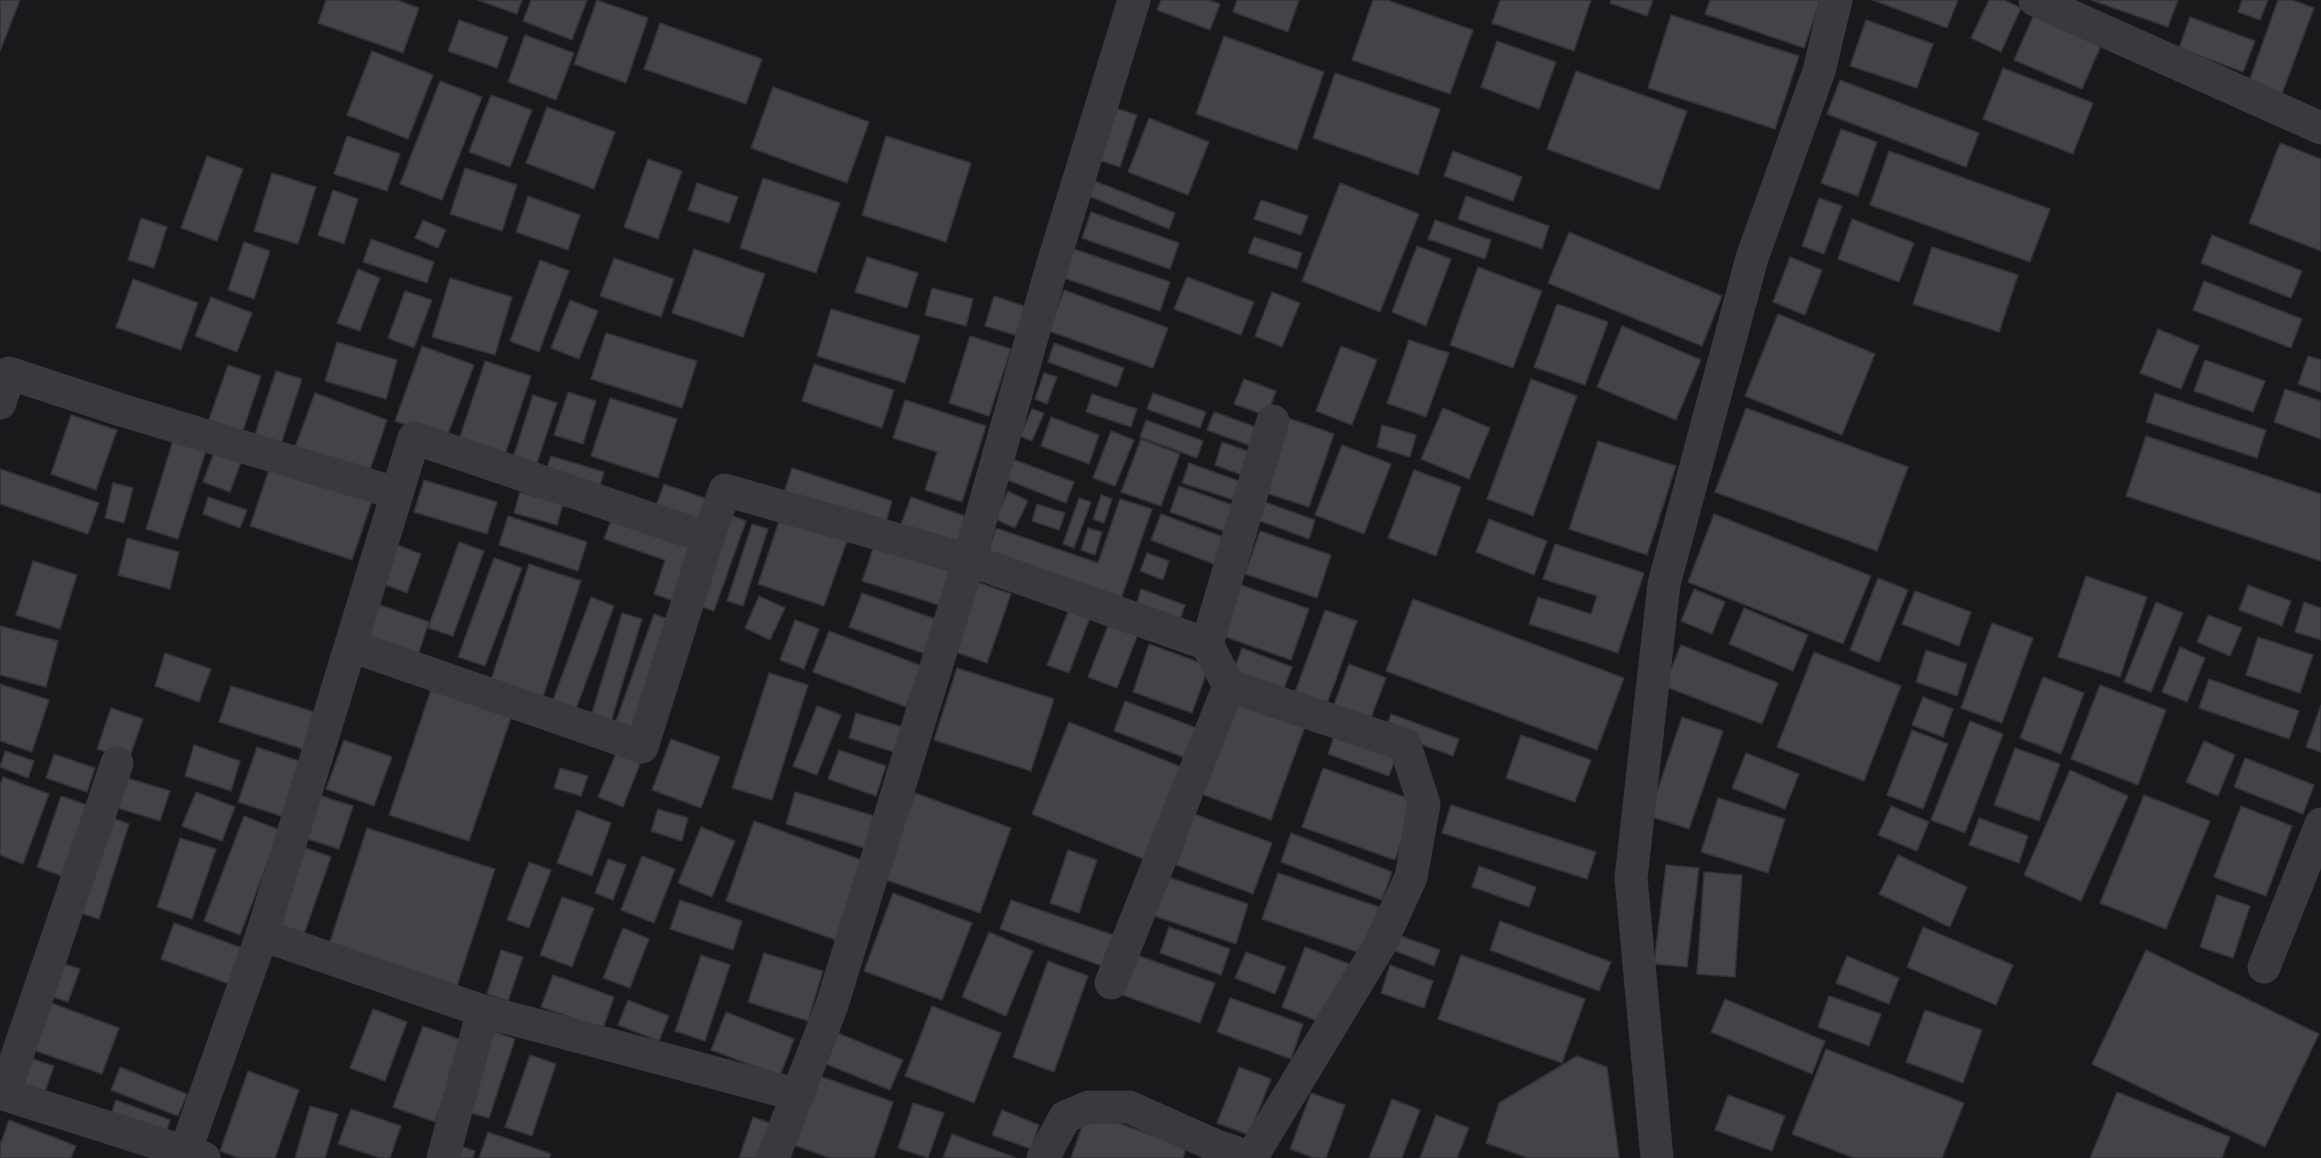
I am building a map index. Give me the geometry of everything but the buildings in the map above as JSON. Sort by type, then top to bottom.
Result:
[{"type":"street","points":[[773,1158],[832,1005],[969,560],[1051,270],[1134,0]]},
{"type":"street","points":[[1657,1158],[1631,878],[1664,584],[1752,258],[1819,71],[1836,0]]},
{"type":"street","points":[[2035,0],[2321,128]]},
{"type":"street","points":[[0,403],[9,373],[121,410],[396,493]]},
{"type":"street","points":[[1207,644],[1273,421]]},
{"type":"street","points":[[117,763],[2,1094],[194,1155],[414,438],[708,538]]},
{"type":"street","points":[[351,646],[642,747],[725,490],[969,560],[1207,644],[1229,686],[1405,745],[1424,804],[1411,877],[1381,943],[1251,1158],[1212,1152],[1129,1107],[1089,1107],[1065,1117],[1043,1158]]},
{"type":"street","points":[[1111,982],[1229,686]]},
{"type":"street","points":[[2264,967],[2321,824]]},
{"type":"street","points":[[262,935],[483,1011],[798,1095]]},
{"type":"street","points":[[442,1158],[483,1011]]}]
